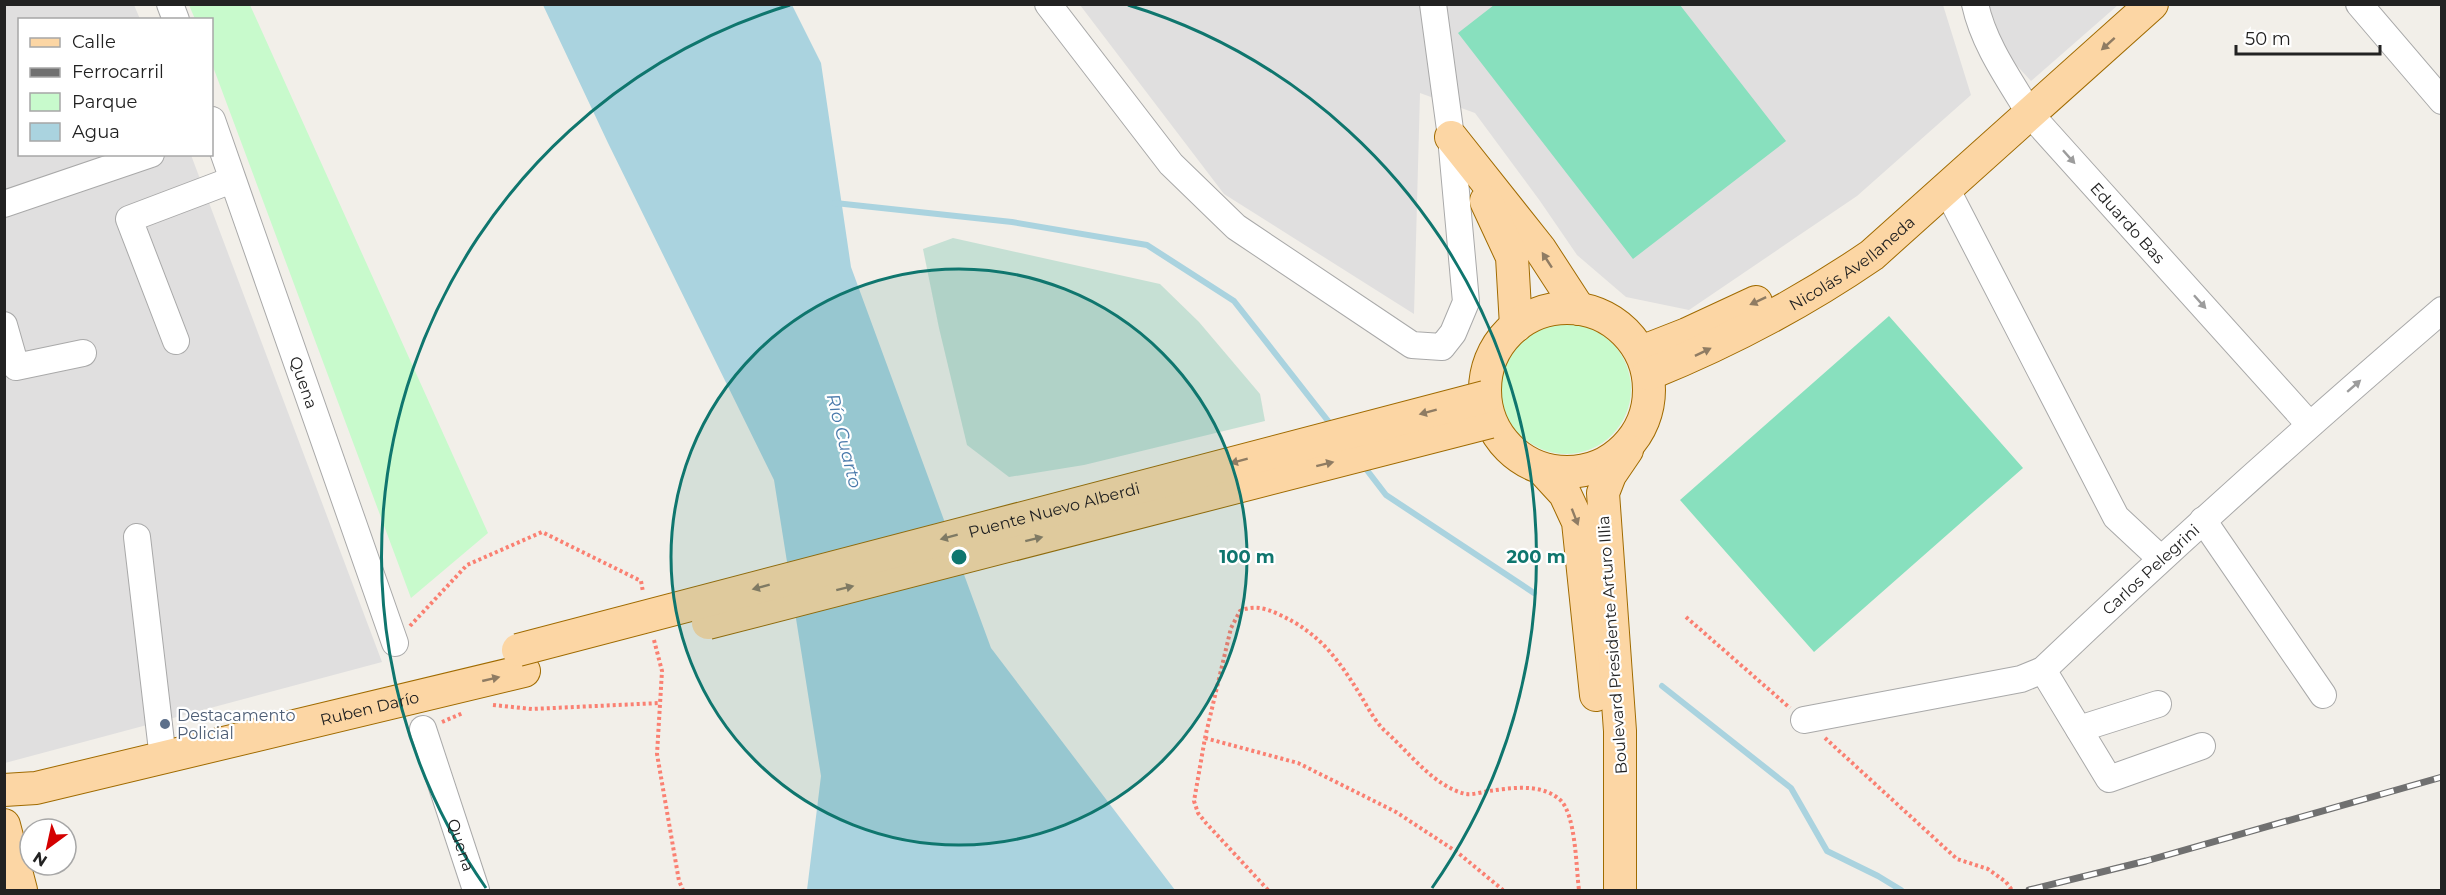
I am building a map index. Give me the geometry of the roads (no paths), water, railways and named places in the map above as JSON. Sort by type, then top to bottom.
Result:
[{"type":"main road","name":"Nicolás Avellaneda","points":[[1645,363],[1704,351],[1783,312],[1830,285],[1872,255],[1947,190],[2152,4]]},
{"type":"main road","name":"Nicolás Avellaneda","points":[[1645,363],[1687,334],[1776,293],[1825,266],[1862,239],[1955,161],[2030,114]]},
{"type":"main road","points":[[1451,137],[1540,249],[1579,309]]},
{"type":"main road","points":[[1451,137],[1497,222],[1512,257],[1516,326]]},
{"type":"main road","points":[[1557,309],[1579,309],[1599,314],[1616,324],[1631,338],[1645,363],[1650,398],[1644,422],[1631,444],[1605,464],[1574,472],[1542,469],[1520,458],[1502,440],[1487,409],[1487,372],[1497,346],[1516,326],[1535,314],[1557,309]]},
{"type":"main road","name":"Puente Nuevo Alberdi","points":[[521,661],[1487,409]]},
{"type":"main road","name":"Boulevard Presidente Arturo Illia","points":[[1620,891],[1620,731],[1603,493],[1610,475],[1631,444]]},
{"type":"main road","name":"Boulevard Presidente Arturo Illia","points":[[1542,469],[1565,494],[1578,522],[1600,738],[1602,891]]},
{"type":"main road","name":"Ruben Darío","points":[[4,789],[32,777],[161,742],[521,661]]},
{"type":"main road","name":"Ruben Darío","points":[[4,789],[36,788],[521,661]]},
{"type":"main road","points":[[4,825],[21,891]]},
{"type":"street","points":[[1048,4],[1171,164],[1236,227],[1412,345],[1442,347],[1453,333],[1466,302],[1451,137],[1433,4]]},
{"type":"street","name":"Eduardo Bas","points":[[1975,4],[1979,24],[1999,63],[2030,114],[2309,424]]},
{"type":"street","points":[[2359,4],[2442,101]]},
{"type":"street","name":"Quena","points":[[213,129],[395,643]]},
{"type":"street","points":[[4,204],[145,156]]},
{"type":"street","points":[[176,341],[129,219],[232,180]]},
{"type":"street","points":[[1947,190],[2116,517],[2161,559]]},
{"type":"street","name":"Carlos Pelegrini","points":[[1804,720],[2021,679],[2043,670],[2309,424],[2442,310]]},
{"type":"street","points":[[4,325],[16,367],[83,353]]},
{"type":"street","points":[[2203,520],[2323,695]]},
{"type":"street","points":[[137,537],[161,742]]},
{"type":"street","points":[[2043,670],[2109,779],[2202,746]]},
{"type":"street","points":[[2079,729],[2158,704]]},
{"type":"street","name":"Quena","points":[[423,729],[476,891]]},
{"type":"water","name":"Río Cuarto","points":[[543,5],[792,5],[821,63],[851,267],[991,648],[1175,890],[807,890],[821,776],[774,480],[608,143]]},
{"type":"waterway","points":[[835,203],[1012,222],[1147,245],[1234,301],[1332,426]]},
{"type":"waterway","points":[[1363,465],[1386,495],[1534,593]]},
{"type":"waterway","points":[[1662,686],[1791,788],[1827,851],[1901,890]]},
{"type":"railway","points":[[2029,890],[2146,861],[2442,777]]},
{"type":"place","name":"Destacamento Policial","points":[[165,724]]}]
